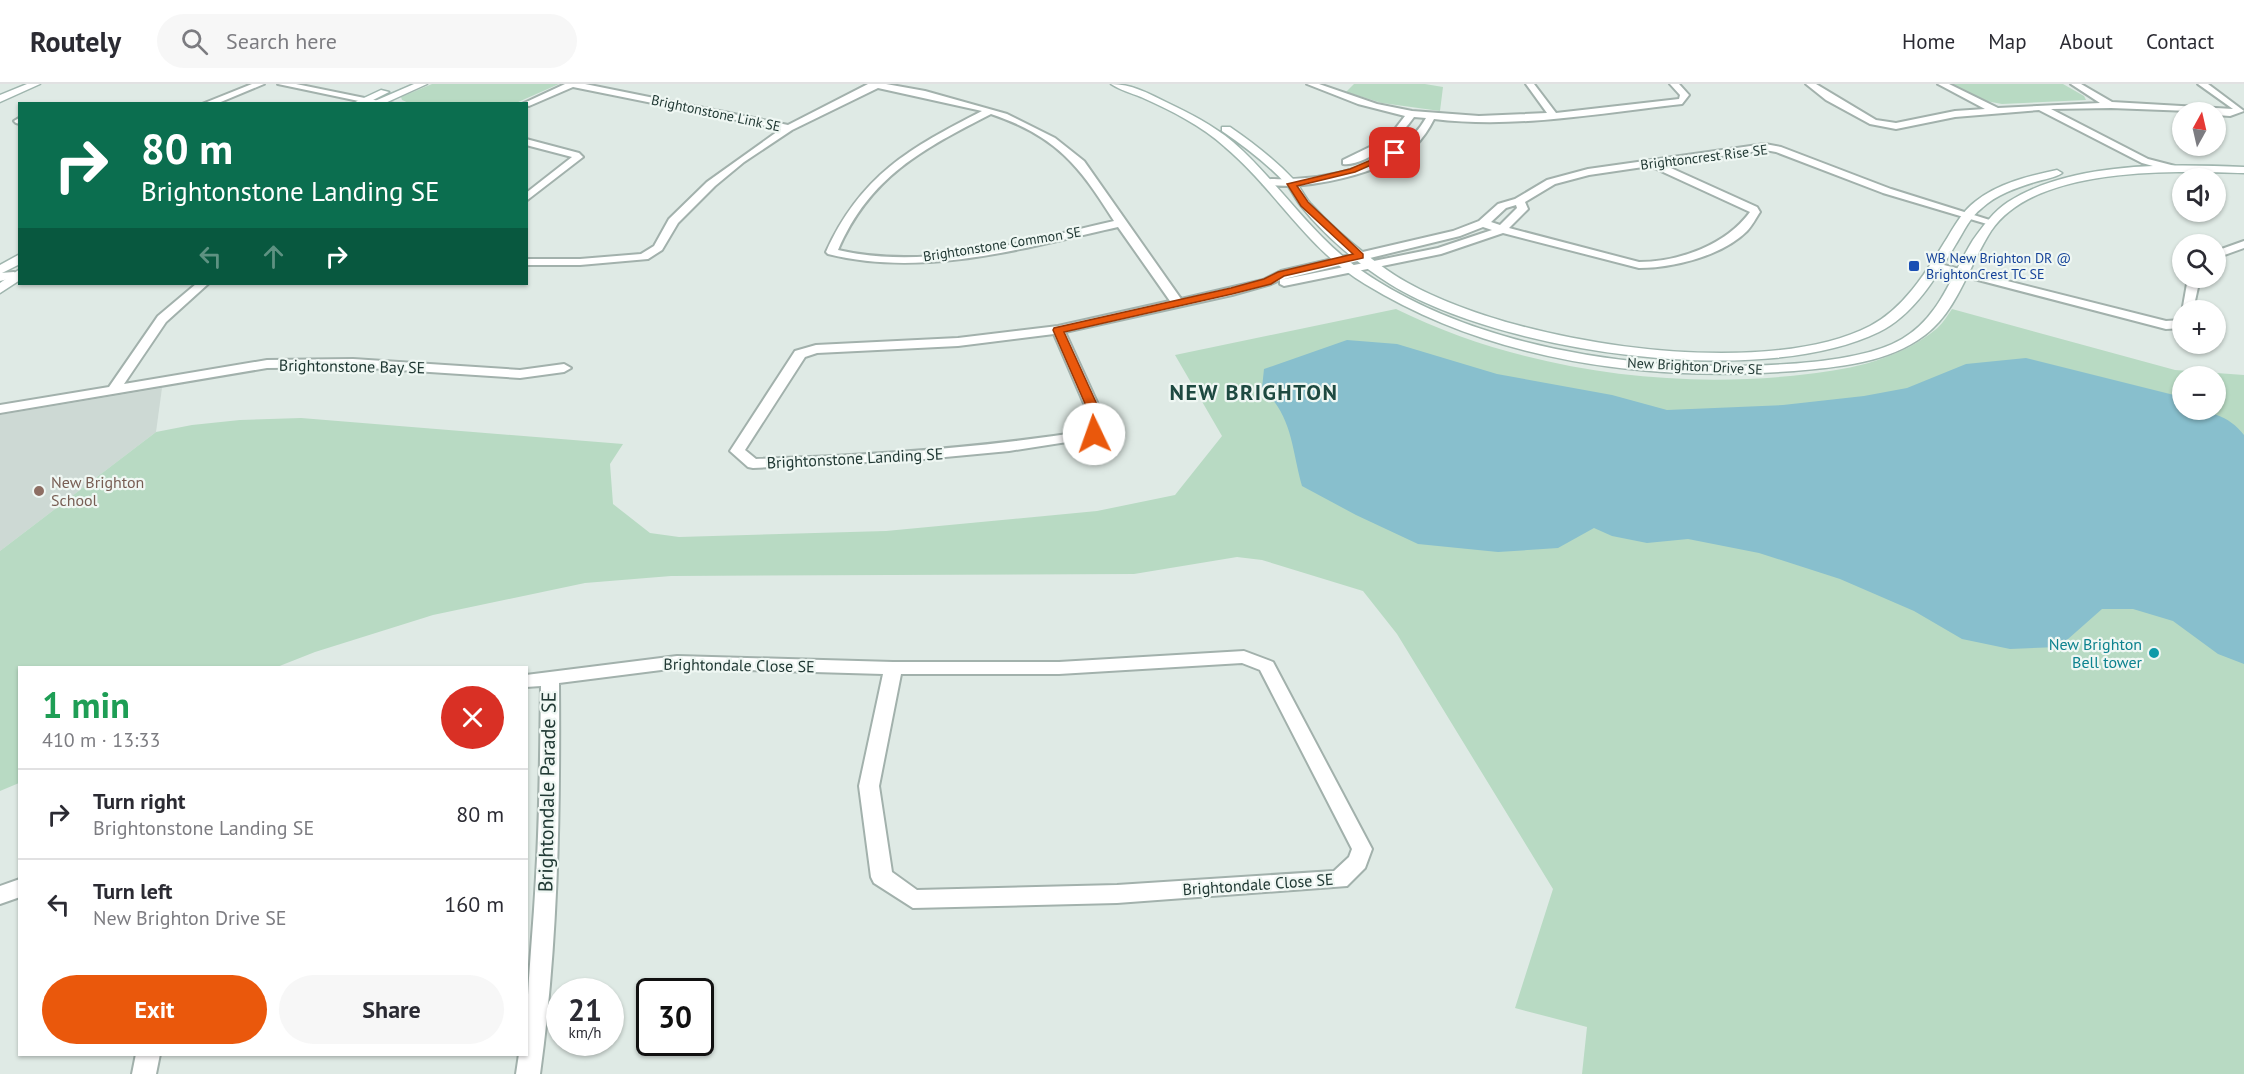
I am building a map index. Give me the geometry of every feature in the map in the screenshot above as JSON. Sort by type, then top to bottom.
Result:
[{"type":"street","points":[[0,99],[35,84]]},
{"type":"street","points":[[211,102],[260,84]]},
{"type":"street","points":[[282,84],[373,101],[422,84]]},
{"type":"street","points":[[373,101],[405,84]]},
{"type":"street","points":[[528,103],[572,84]]},
{"type":"street","name":"Brightonstone Link SE","points":[[572,84],[789,128]]},
{"type":"street","points":[[528,262],[580,262],[644,257],[658,248],[673,221],[711,184],[789,128],[876,84],[927,94],[990,111],[1052,139],[1074,157],[1097,185],[1177,302]]},
{"type":"street","name":"New Brighton Drive SE","points":[[1116,84],[1162,104],[1227,142],[1339,260],[1351,270],[1425,311],[1510,341],[1567,355],[1726,370],[1775,369],[1881,353],[1920,335],[1946,306],[1964,273],[1973,250],[1991,222],[2020,200],[2060,184],[2114,174],[2168,165],[2244,162]]},
{"type":"street","name":"New Brighton Drive SE","points":[[1137,84],[1182,101],[1255,148],[1287,180],[1305,204],[1359,256],[1398,283],[1439,304],[1535,335],[1642,353],[1706,357],[1743,356],[1827,348],[1864,335],[1893,319],[1919,292],[1967,216],[1979,204],[2000,192],[2041,177],[2097,166],[2145,161],[2168,165],[2244,170]]},
{"type":"street","points":[[1311,84],[1346,98],[1411,114],[1484,119],[1553,115],[1682,100],[1685,95],[1674,84]]},
{"type":"street","points":[[1322,88],[1334,84]]},
{"type":"street","points":[[1530,84],[1553,115]]},
{"type":"street","points":[[1810,84],[1829,98],[1873,122],[1896,126],[1955,114],[2040,107],[2111,105],[2230,112],[2240,110],[2202,84]]},
{"type":"street","points":[[1942,84],[1996,111]]},
{"type":"street","points":[[2075,84],[2111,105]]},
{"type":"street","points":[[2040,107],[2145,161]]},
{"type":"street","points":[[2060,107],[2168,165]]},
{"type":"street","name":"Brightonstone Common SE","points":[[990,111],[913,153],[888,178],[858,200],[839,230],[832,252],[852,260],[920,258],[1042,241],[1121,223]]},
{"type":"street","points":[[1287,180],[1361,156],[1389,141],[1403,129],[1411,114]]},
{"type":"street","points":[[1267,182],[1352,170],[1381,160],[1408,146],[1422,133],[1431,117]]},
{"type":"street","points":[[528,142],[576,154],[578,158],[528,196]]},
{"type":"street","name":"Brightoncrest Rise SE","points":[[1359,256],[1425,243],[1483,223],[1502,206],[1519,201],[1551,182],[1588,172],[1765,147],[1778,149],[1887,191],[1991,222]]},
{"type":"street","points":[[1483,223],[1501,230],[1639,265],[1658,265],[1714,248],[1743,229],[1755,212],[1753,209],[1653,164]]},
{"type":"street","points":[[1372,266],[1442,251],[1501,230],[1523,209],[1519,201]]},
{"type":"street","points":[[2226,251],[2244,244]]},
{"type":"street","name":"Brightonstone Landing SE","points":[[1267,282],[1281,274],[1359,256]]},
{"type":"street","points":[[0,270],[18,259]]},
{"type":"street","name":"Brightonstone Landing SE","points":[[1058,330],[1099,422],[1094,434],[1024,446],[826,462],[753,464],[737,451],[800,354],[816,349],[958,342],[1058,330],[1267,282],[1293,283],[1372,266]]},
{"type":"street","points":[[1936,266],[2166,325],[2172,325]]},
{"type":"street","points":[[0,277],[17,275]]},
{"type":"street","points":[[0,289],[17,275]]},
{"type":"street","points":[[113,390],[162,319],[202,285]]},
{"type":"street","name":"Brightonstone Bay SE","points":[[0,409],[267,364],[353,363],[520,374],[564,368]]},
{"type":"street","name":"Brightondale Close SE","points":[[550,676],[677,662],[892,668],[1059,668],[1244,657],[1267,666],[1362,849],[1358,862],[1339,880],[1117,894],[913,899],[882,877],[869,786],[892,668]]},
{"type":"street","name":"Brightondale Parade SE","points":[[528,681],[550,676],[550,825],[536,1026],[528,1074]]},
{"type":"street","points":[[0,895],[18,889]]},
{"type":"street","points":[[144,1074],[147,1056]]},
{"type":"shaded area","name":"New Brighton School","points":[[162,388],[156,432],[0,551],[0,415]]},
{"type":"green space","points":[[432,84],[559,84],[518,102],[406,102],[401,97]]},
{"type":"green space","points":[[1354,84],[1425,84],[1443,87],[1440,111],[1382,103],[1346,92]]},
{"type":"green space","points":[[1952,84],[2063,84],[2084,96],[2086,100],[2002,104],[1986,101]]},
{"type":"green space","points":[[1396,309],[1444,330],[1493,347],[1545,361],[1597,371],[1703,380],[1756,379],[1858,366],[1891,355],[1921,340],[1942,323],[1952,309],[2172,369],[2172,420],[2226,420],[2226,374],[2244,375],[2244,1074],[1582,1074],[1587,1027],[1515,1008],[1553,889],[1397,634],[1363,591],[1262,560],[1237,557],[1134,574],[671,576],[585,583],[433,615],[315,652],[280,666],[18,666],[18,783],[0,791],[0,551],[156,432],[192,425],[240,420],[301,418],[623,444],[610,464],[613,504],[650,533],[679,537],[886,531],[1097,511],[1175,495],[1222,436],[1175,355]]},
{"type":"water","points":[[1347,340],[1397,344],[1497,374],[1612,395],[1667,410],[1783,405],[1864,396],[1907,388],[1966,364],[2026,358],[2172,394],[2172,420],[2226,419],[2244,435],[2244,664],[2218,654],[2173,621],[2133,609],[2102,609],[2059,647],[2010,649],[1962,639],[1914,611],[1840,579],[1759,553],[1688,539],[1647,543],[1612,536],[1594,528],[1558,548],[1498,552],[1418,544],[1302,486],[1290,433],[1280,410],[1262,388],[1264,369]]},
{"type":"place","name":"WB New Brighton DR @ BrightonCrest TC SE","points":[[1914,266]]},
{"type":"place","name":"New Brighton School","points":[[39,491]]},
{"type":"place","name":"New Brighton Bell tower","points":[[2154,653]]},
{"type":"district","name":"NEW BRIGHTON","points":[[1254,392]]},
{"type":"route","points":[[1094,434],[1099,422],[1058,330],[1232,291],[1267,282],[1281,274],[1359,256],[1305,204],[1292,184],[1352,170],[1395,153]]}]
